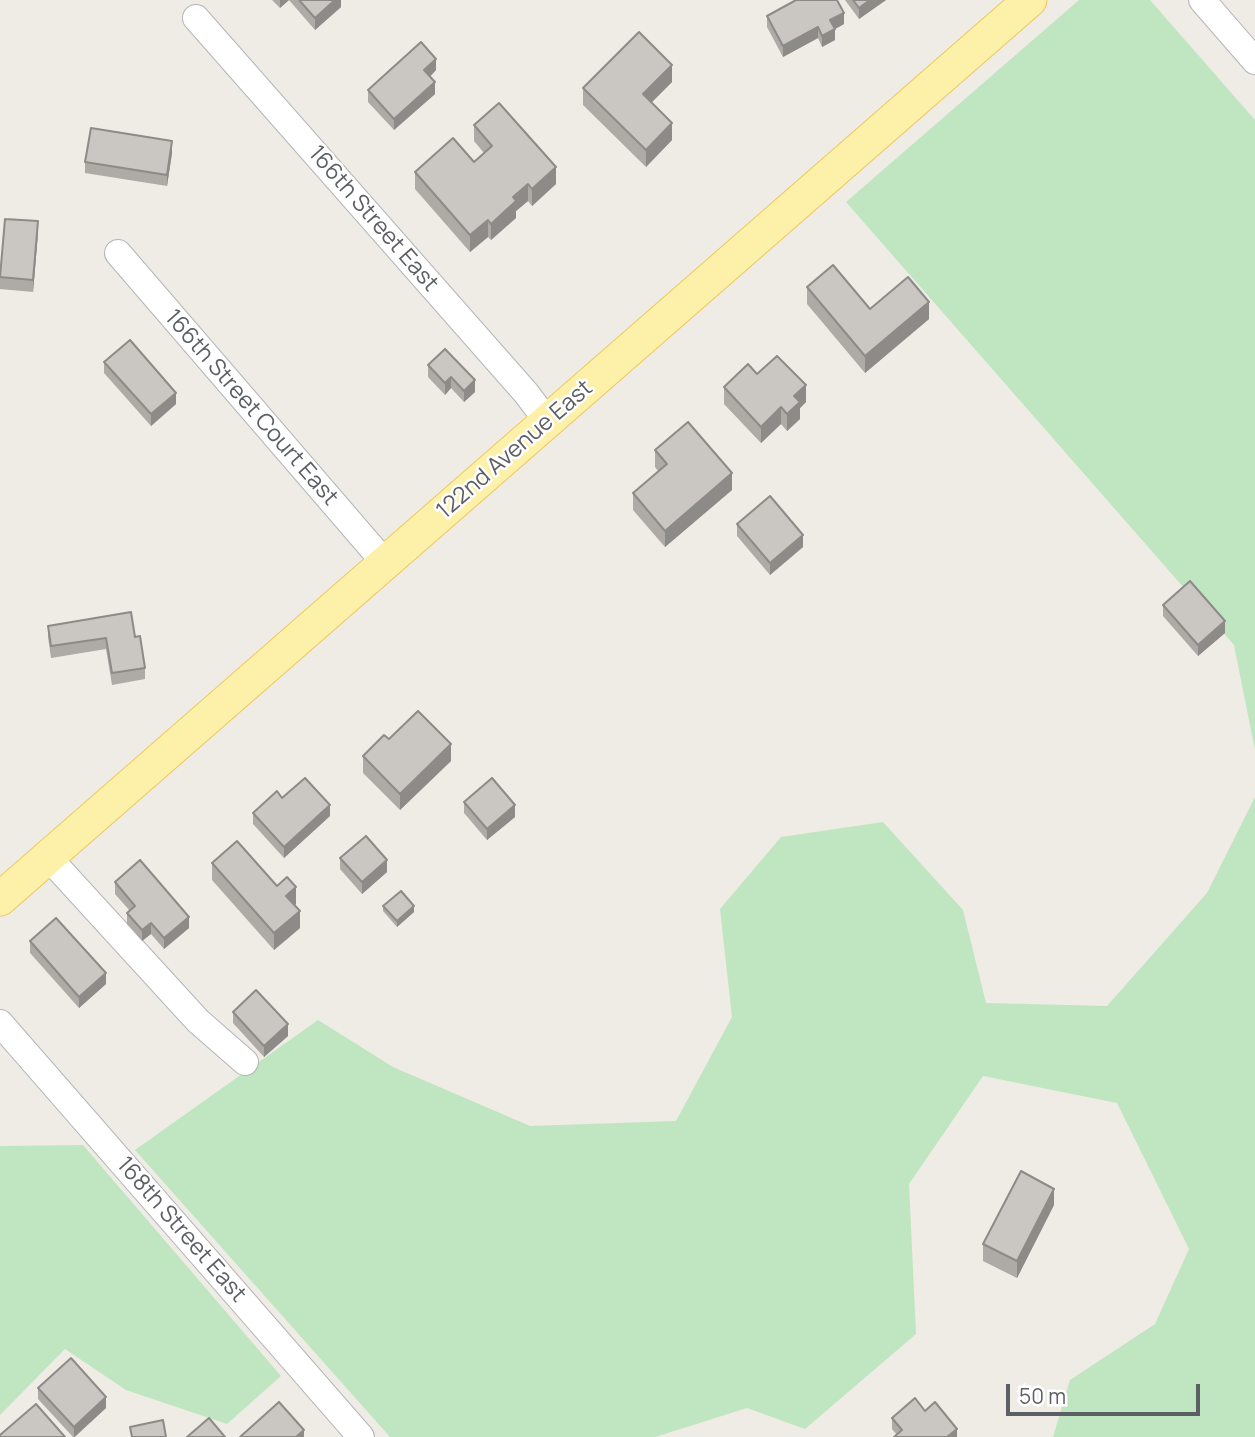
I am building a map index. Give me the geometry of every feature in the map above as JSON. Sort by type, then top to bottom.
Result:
[{"type":"main road","name":"122nd Avenue East","points":[[0,899],[1030,0]]},
{"type":"street","points":[[1202,0],[1255,61]]},
{"type":"street","name":"166th Street East","points":[[196,18],[526,393],[548,422]]},
{"type":"street","name":"166th Street Court East","points":[[118,253],[385,563]]},
{"type":"street","points":[[48,857],[198,1021],[245,1062]]},
{"type":"street","name":"168th Street East","points":[[0,1023],[362,1437]]},
{"type":"green space","points":[[1079,0],[1150,0],[1255,120],[1255,750],[1234,645],[846,202]]},
{"type":"green space","points":[[1255,797],[1255,1437],[1053,1437],[1070,1380],[1155,1324],[1189,1249],[1117,1103],[983,1076],[909,1184],[916,1334],[805,1429],[747,1408],[655,1437],[390,1437],[135,1150],[318,1020],[393,1067],[530,1126],[676,1121],[732,1017],[720,909],[781,837],[883,822],[963,910],[986,1003],[1107,1006],[1207,893]]},
{"type":"green space","points":[[83,1145],[281,1376],[227,1424],[126,1390],[65,1349],[0,1415],[0,1146]]},
{"type":"building","points":[[299,0],[335,0],[315,18]]},
{"type":"building","points":[[796,0],[837,0],[844,13],[830,20],[835,29],[822,36],[818,27],[783,46],[767,16]]},
{"type":"building","points":[[853,0],[870,0],[859,8]]},
{"type":"building","points":[[639,32],[672,65],[643,94],[672,123],[646,150],[583,88]]},
{"type":"building","points":[[421,42],[436,59],[424,70],[435,82],[394,119],[368,90]]},
{"type":"building","points":[[499,103],[556,167],[532,189],[528,184],[513,197],[516,201],[491,224],[488,220],[470,235],[415,172],[453,138],[474,162],[492,146],[474,125]]},
{"type":"building","points":[[91,128],[172,141],[167,175],[85,162]]},
{"type":"building","points":[[5,219],[38,221],[33,280],[0,277]]},
{"type":"building","points":[[833,265],[870,309],[908,277],[929,302],[865,356],[807,287]]},
{"type":"building","points":[[130,340],[176,393],[151,414],[104,362]]},
{"type":"building","points":[[445,349],[475,380],[464,391],[451,377],[445,383],[428,365]]},
{"type":"building","points":[[777,356],[806,385],[794,396],[800,402],[787,414],[781,407],[761,427],[724,387],[748,364],[757,374]]},
{"type":"building","points":[[688,422],[732,473],[665,531],[633,493],[667,464],[655,450]]},
{"type":"building","points":[[770,496],[803,535],[770,563],[737,524]]},
{"type":"building","points":[[1190,581],[1225,621],[1198,645],[1163,605]]},
{"type":"building","points":[[131,612],[135,637],[140,636],[145,668],[112,673],[106,638],[51,646],[48,626]]},
{"type":"building","points":[[418,711],[451,744],[400,794],[363,756],[384,735],[389,739]]},
{"type":"building","points":[[305,778],[330,805],[284,847],[253,813],[277,791],[282,798]]},
{"type":"building","points":[[492,778],[515,805],[487,829],[464,802]]},
{"type":"building","points":[[366,836],[387,860],[362,882],[340,858]]},
{"type":"building","points":[[237,841],[277,886],[287,877],[296,887],[286,896],[300,911],[274,933],[212,863]]},
{"type":"building","points":[[140,860],[189,917],[164,938],[151,923],[142,930],[127,913],[135,906],[115,882]]},
{"type":"building","points":[[401,891],[414,906],[397,921],[383,906]]},
{"type":"building","points":[[56,918],[106,973],[79,997],[30,941]]},
{"type":"building","points":[[256,990],[288,1024],[264,1046],[233,1012]]},
{"type":"building","points":[[1021,1171],[1054,1189],[1017,1261],[983,1244]]},
{"type":"building","points":[[71,1358],[106,1397],[74,1427],[38,1388]]},
{"type":"building","points":[[915,1398],[925,1411],[935,1402],[957,1429],[947,1437],[894,1437],[902,1430],[892,1418]]},
{"type":"building","points":[[279,1402],[304,1430],[296,1437],[240,1437]]},
{"type":"building","points":[[36,1404],[65,1437],[0,1437],[0,1435]]},
{"type":"building","points":[[209,1418],[225,1437],[187,1437]]},
{"type":"building","points":[[163,1420],[166,1437],[132,1437],[130,1427]]}]
